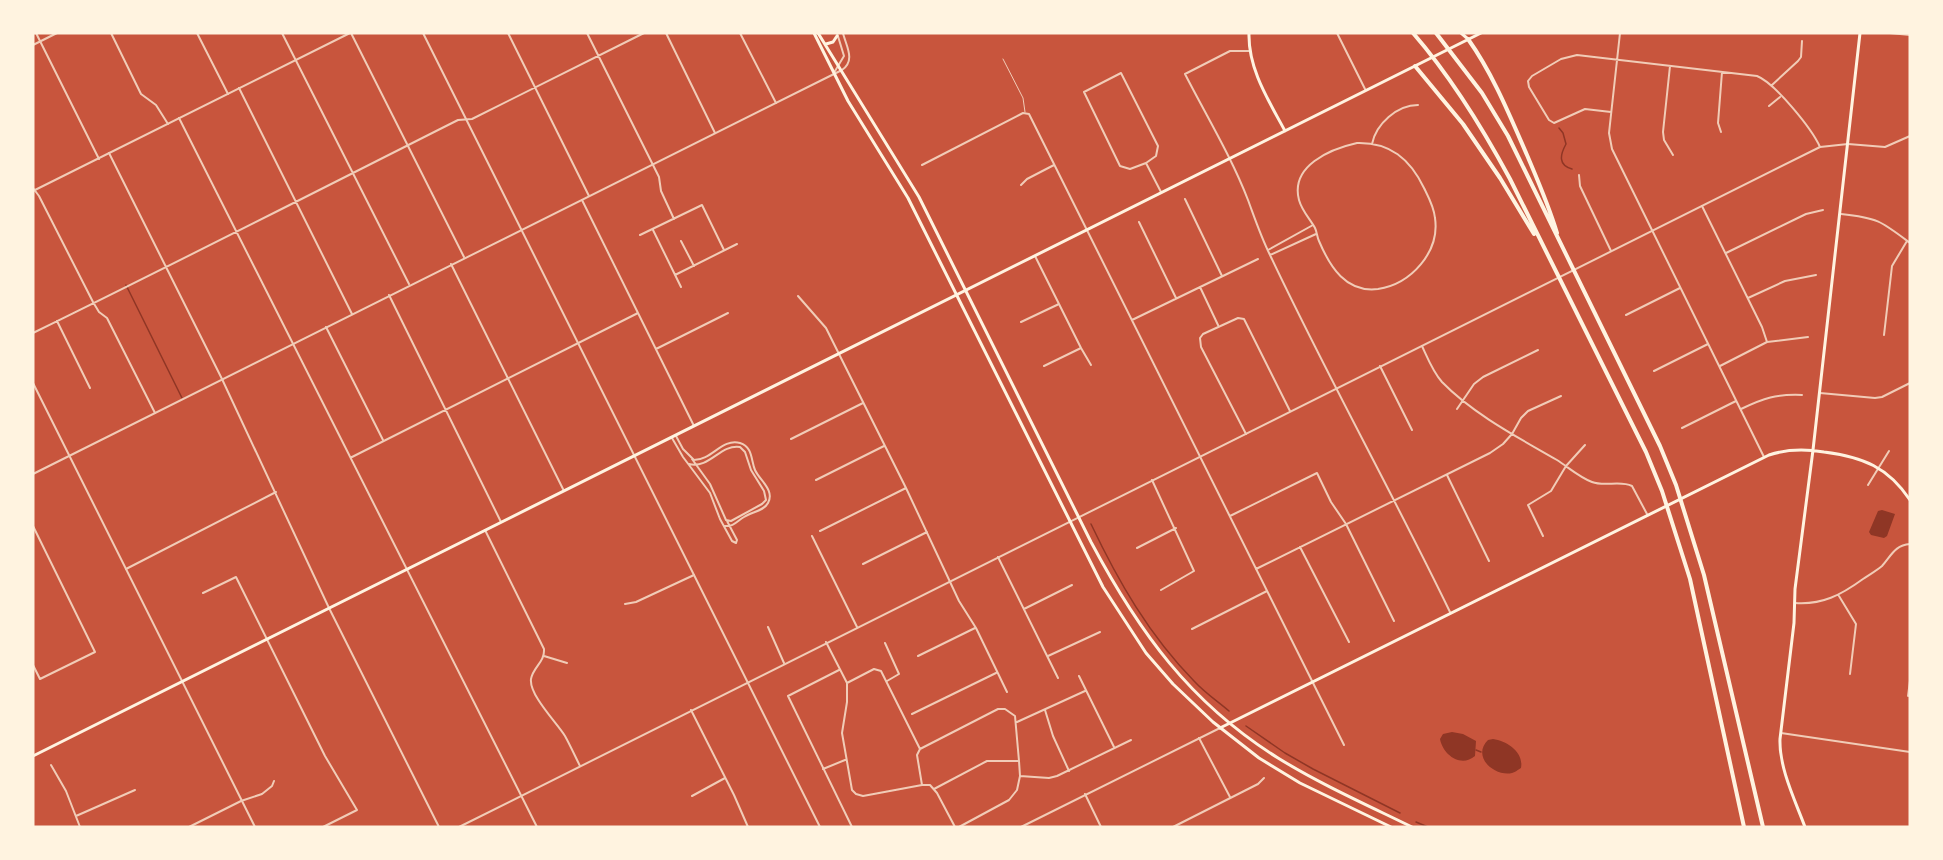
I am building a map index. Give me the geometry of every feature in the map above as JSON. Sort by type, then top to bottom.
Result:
[{"type":"highway","points":[[1413,33],[1443,70],[1490,141],[1545,252]]},
{"type":"highway","points":[[1438,35],[1482,93],[1508,136],[1660,446],[1676,485],[1704,575],[1764,827]]},
{"type":"highway","points":[[1468,39],[1499,93],[1519,137],[1550,211],[1560,246]]},
{"type":"highway","points":[[1415,66],[1463,124],[1500,178],[1545,252],[1646,452],[1672,519],[1690,579],[1743,827]]},
{"type":"main road","points":[[814,33],[848,101],[908,198],[1069,521],[1119,615],[1173,684],[1220,728],[1259,758],[1300,783],[1391,827]]},
{"type":"main road","points":[[818,33],[919,197],[1114,586],[1155,648],[1192,689],[1230,723],[1277,758],[1412,827]]},
{"type":"main road","points":[[1249,33],[1249,51],[1254,70],[1285,132]]},
{"type":"main road","points":[[1461,33],[1468,39]]},
{"type":"main road","points":[[33,756],[1481,33]]},
{"type":"main road","points":[[1805,827],[1786,772],[1780,745],[1794,623],[1794,603],[1841,214],[1860,33]]},
{"type":"main road","points":[[826,44],[833,42],[837,35]]},
{"type":"main road","points":[[1220,728],[1764,457],[1786,451],[1813,450],[1851,456],[1891,476],[1910,500]]},
{"type":"street","points":[[36,33],[99,159]]},
{"type":"street","points":[[33,45],[57,33]]},
{"type":"street","points":[[111,33],[141,94],[156,105],[168,124]]},
{"type":"street","points":[[197,33],[228,94]]},
{"type":"street","points":[[282,33],[409,284]]},
{"type":"street","points":[[155,413],[107,318],[99,312],[93,302],[34,190],[351,33],[464,257]]},
{"type":"street","points":[[423,33],[820,827]]},
{"type":"street","points":[[508,33],[589,196]]},
{"type":"street","points":[[587,33],[660,180],[661,191],[674,219]]},
{"type":"street","points":[[33,333],[459,120],[472,119],[644,33]]},
{"type":"street","points":[[666,33],[715,133]]},
{"type":"street","points":[[740,33],[776,103]]},
{"type":"street","points":[[33,474],[842,69],[847,65],[849,58],[849,50],[843,33]]},
{"type":"street","points":[[1337,33],[1366,91]]},
{"type":"street","points":[[1620,33],[1611,112],[1610,143],[1764,457]]},
{"type":"street","points":[[1890,33],[1910,35]]},
{"type":"street","points":[[833,73],[844,56],[837,35]]},
{"type":"street","points":[[1772,85],[1801,57],[1802,41]]},
{"type":"street","points":[[1249,51],[1230,51],[1185,74],[1248,200],[1258,232],[1450,612]]},
{"type":"street","points":[[1611,112],[1585,109],[1554,123],[1549,120],[1529,87],[1528,81],[1532,76],[1569,56],[1578,55],[1757,76],[1772,85],[1812,131],[1820,147]]},
{"type":"street","points":[[1670,66],[1663,132],[1664,140],[1673,155]]},
{"type":"street","points":[[1721,132],[1718,123],[1722,72]]},
{"type":"street","points":[[1121,73],[1158,146],[1156,156],[1146,163],[1130,169],[1120,165],[1084,92],[1121,73]]},
{"type":"street","points":[[239,88],[352,314]]},
{"type":"street","points":[[1769,106],[1781,96]]},
{"type":"street","points":[[1372,144],[1378,129],[1388,118],[1410,105],[1418,105]]},
{"type":"street","points":[[922,165],[1025,112],[1029,114],[1344,745]]},
{"type":"street","points":[[179,118],[537,827]]},
{"type":"street","points":[[459,827],[1820,147],[1848,144],[1885,147],[1910,136]]},
{"type":"street","points":[[1357,144],[1372,144],[1389,149],[1412,166],[1432,204],[1436,223],[1432,244],[1418,268],[1397,282],[1378,288],[1365,289],[1355,286],[1340,276],[1332,267],[1313,225],[1301,205],[1298,193],[1299,181],[1304,171],[1315,160],[1343,147],[1357,144]]},
{"type":"street","points":[[109,153],[222,379],[329,608],[440,827]]},
{"type":"street","points":[[1146,163],[1161,193]]},
{"type":"street","points":[[1021,185],[1027,178],[1054,165]]},
{"type":"street","points":[[1579,175],[1580,186],[1611,251]]},
{"type":"street","points":[[1185,199],[1222,276]]},
{"type":"street","points":[[582,200],[695,427]]},
{"type":"street","points":[[640,235],[702,205],[724,250]]},
{"type":"street","points":[[1702,206],[1762,327],[1767,342]]},
{"type":"street","points":[[1726,253],[1806,214],[1822,210]]},
{"type":"street","points":[[1841,214],[1874,218],[1908,242],[1892,266],[1884,335]]},
{"type":"street","points":[[1139,222],[1176,298]]},
{"type":"street","points":[[1267,250],[1313,225]]},
{"type":"street","points":[[652,230],[681,287]]},
{"type":"street","points":[[1270,255],[1317,234]]},
{"type":"street","points":[[681,241],[694,266]]},
{"type":"street","points":[[675,275],[737,244]]},
{"type":"street","points":[[1035,256],[1091,365]]},
{"type":"street","points":[[1132,320],[1258,259]]},
{"type":"street","points":[[451,264],[564,491]]},
{"type":"street","points":[[1748,298],[1785,281],[1816,275]]},
{"type":"street","points":[[1200,287],[1219,326]]},
{"type":"street","points":[[1626,315],[1680,288]]},
{"type":"street","points":[[390,295],[501,522]]},
{"type":"street","points":[[798,296],[822,321],[1007,692]]},
{"type":"street","points":[[1021,322],[1059,304]]},
{"type":"street","points":[[656,349],[728,312]]},
{"type":"street","points":[[352,457],[638,313]]},
{"type":"street","points":[[1246,434],[1200,343],[1203,333],[1238,318],[1247,322],[1290,411]]},
{"type":"street","points":[[57,321],[90,388]]},
{"type":"street","points":[[326,327],[383,441]]},
{"type":"street","points":[[1719,366],[1767,342],[1808,337]]},
{"type":"street","points":[[1654,371],[1708,344]]},
{"type":"street","points":[[1422,346],[1441,381],[1463,400],[1512,434],[1590,482],[1632,486],[1647,514]]},
{"type":"street","points":[[1044,366],[1081,348]]},
{"type":"street","points":[[1457,409],[1474,384],[1483,377],[1538,350]]},
{"type":"street","points":[[1380,366],[1412,430]]},
{"type":"street","points":[[33,382],[255,827]]},
{"type":"street","points":[[1820,393],[1875,398],[1882,397],[1910,383]]},
{"type":"street","points":[[1741,409],[1780,394],[1802,395]]},
{"type":"street","points":[[1256,569],[1490,453],[1503,444],[1528,411],[1561,396]]},
{"type":"street","points":[[1682,428],[1736,401]]},
{"type":"street","points":[[791,439],[863,403]]},
{"type":"street","points":[[674,437],[697,465],[715,493],[737,540],[736,543],[732,541],[724,526],[710,493],[676,448],[674,437]]},
{"type":"street","points":[[692,459],[707,458],[723,446],[733,443],[741,444],[750,451],[755,471],[768,490],[770,498],[766,507],[749,514],[730,527],[724,526]]},
{"type":"street","points":[[1543,536],[1528,506],[1551,490],[1566,466],[1585,445]]},
{"type":"street","points":[[816,480],[884,446]]},
{"type":"street","points":[[690,464],[697,465],[710,460],[731,447],[740,447],[746,452],[751,470],[765,493],[766,500],[760,506],[731,520],[726,520]]},
{"type":"street","points":[[1868,485],[1889,451]]},
{"type":"street","points":[[1230,516],[1317,473],[1331,502],[1346,524],[1394,621]]},
{"type":"street","points":[[1447,475],[1490,561]]},
{"type":"street","points":[[1152,480],[1194,571],[1161,590]]},
{"type":"street","points":[[820,531],[906,488]]},
{"type":"street","points":[[126,569],[276,492]]},
{"type":"street","points":[[33,526],[95,652],[40,679],[33,665]]},
{"type":"street","points":[[1137,548],[1176,528]]},
{"type":"street","points":[[485,530],[543,646],[544,656],[531,678],[532,685],[543,707],[564,735],[580,766]]},
{"type":"street","points":[[863,564],[928,532]]},
{"type":"street","points":[[812,536],[857,627]]},
{"type":"street","points":[[1794,603],[1821,602],[1839,596],[1881,566],[1896,549],[1903,544],[1910,544]]},
{"type":"street","points":[[1300,547],[1349,642]]},
{"type":"street","points":[[998,557],[1058,678]]},
{"type":"street","points":[[625,604],[636,602],[694,574]]},
{"type":"street","points":[[203,593],[236,577],[326,756],[357,810],[323,827]]},
{"type":"street","points":[[1024,609],[1072,585]]},
{"type":"street","points":[[1192,629],[1267,591]]},
{"type":"street","points":[[1839,596],[1856,624],[1850,674]]},
{"type":"street","points":[[768,627],[784,663]]},
{"type":"street","points":[[918,656],[976,628]]},
{"type":"street","points":[[1048,656],[1100,632]]},
{"type":"street","points":[[826,642],[847,683],[848,702],[842,733],[851,788],[859,796],[930,785],[957,827],[1009,800],[1017,790],[1020,776],[1017,722],[1011,711],[998,709],[920,749],[917,755],[922,785]]},
{"type":"street","points":[[885,643],[899,674],[887,681]]},
{"type":"street","points":[[544,656],[567,663]]},
{"type":"street","points":[[847,683],[877,669],[881,671],[920,749]]},
{"type":"street","points":[[839,670],[788,696],[852,827]]},
{"type":"street","points":[[912,714],[997,672]]},
{"type":"street","points":[[1079,676],[1114,747]]},
{"type":"street","points":[[1908,696],[1910,681]]},
{"type":"street","points":[[1017,722],[1086,690]]},
{"type":"street","points":[[691,710],[740,806],[745,826]]},
{"type":"street","points":[[1045,710],[1053,736],[1069,771]]},
{"type":"street","points":[[1021,827],[1220,728]]},
{"type":"street","points":[[1781,733],[1910,752]]},
{"type":"street","points":[[1199,738],[1230,798]]},
{"type":"street","points":[[1020,776],[1051,778],[1131,740]]},
{"type":"street","points":[[824,769],[845,760]]},
{"type":"street","points":[[934,789],[987,761],[1019,761]]},
{"type":"street","points":[[51,765],[80,827]]},
{"type":"street","points":[[692,796],[725,778]]},
{"type":"street","points":[[1173,827],[1258,784],[1264,778]]},
{"type":"street","points":[[189,827],[241,801],[262,795],[274,781]]},
{"type":"street","points":[[76,816],[135,790]]},
{"type":"street","points":[[1085,794],[1101,827]]},
{"type":"lane","points":[[1003,59],[1023,98],[1025,112]]},
{"type":"shaded area","points":[[1878,511],[1895,514],[1887,536],[1884,538],[1871,535],[1869,532]]},
{"type":"shaded area","points":[[1452,732],[1463,734],[1476,741],[1475,756],[1464,761],[1449,755],[1440,739],[1443,734]]},
{"type":"shaded area","points":[[1488,740],[1504,742],[1517,752],[1521,768],[1513,773],[1505,773],[1492,769],[1487,764],[1482,753],[1483,746]]},
{"type":"waterway","points":[[1559,128],[1566,144],[1562,152],[1562,162],[1572,169]]},
{"type":"waterway","points":[[126,285],[182,398]]},
{"type":"waterway","points":[[1091,524],[1124,587],[1163,645],[1198,685],[1229,711]]},
{"type":"waterway","points":[[1246,726],[1313,769],[1400,813]]},
{"type":"waterway","points":[[1476,750],[1481,752]]},
{"type":"waterway","points":[[1416,822],[1428,827]]}]
